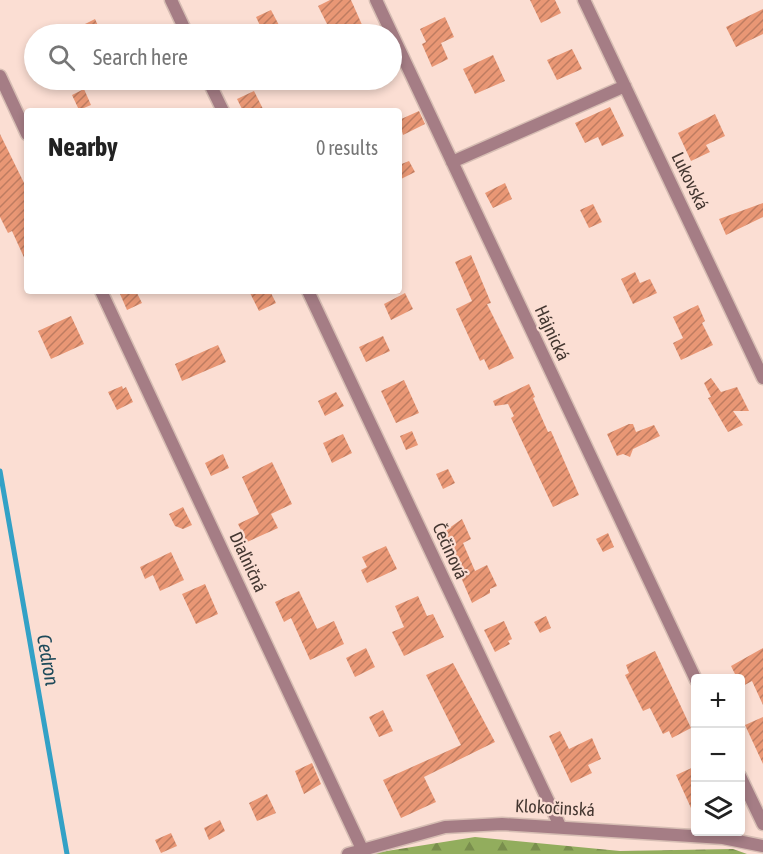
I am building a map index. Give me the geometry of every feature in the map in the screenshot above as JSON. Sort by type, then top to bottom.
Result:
[{"type":"street","points":[[171,0],[182,24]]},
{"type":"street","name":"Hájnická","points":[[376,0],[387,24]]},
{"type":"street","name":"Lukovská","points":[[584,0],[763,378]]},
{"type":"street","name":"Hájnická","points":[[402,55],[693,674]]},
{"type":"street","points":[[0,76],[24,128]]},
{"type":"street","points":[[452,162],[625,86]]},
{"type":"street","points":[[213,90],[222,108]]},
{"type":"street","name":"Diaľničná","points":[[102,294],[362,849]]},
{"type":"street","name":"Čečinová","points":[[309,294],[560,826]]},
{"type":"street","points":[[744,782],[763,824]]},
{"type":"street","name":"Klokočinská","points":[[348,854],[445,827],[502,824],[723,838],[763,846]]},
{"type":"green space","points":[[475,837],[620,851],[733,849],[747,854],[368,854]]},
{"type":"building","points":[[330,0],[351,0],[362,24],[327,24],[318,6]]},
{"type":"building","points":[[530,0],[555,0],[561,13],[541,23]]},
{"type":"building","points":[[763,9],[763,34],[736,47],[726,27]]},
{"type":"building","points":[[271,10],[278,24],[259,24],[256,17]]},
{"type":"building","points":[[445,17],[454,37],[441,43],[448,59],[432,67],[422,44],[426,42],[420,29]]},
{"type":"building","points":[[95,19],[97,24],[85,24]]},
{"type":"building","points":[[572,49],[582,69],[557,80],[547,60]]},
{"type":"building","points":[[493,55],[505,81],[475,94],[463,69]]},
{"type":"building","points":[[84,90],[91,105],[78,108],[72,95]]},
{"type":"building","points":[[254,91],[262,108],[242,108],[237,99]]},
{"type":"building","points":[[610,107],[624,136],[602,146],[598,137],[585,143],[575,123]]},
{"type":"building","points":[[419,111],[425,124],[403,135],[402,119]]},
{"type":"building","points":[[715,114],[725,136],[706,145],[710,152],[691,161],[678,133]]},
{"type":"building","points":[[0,134],[24,183],[24,257],[12,231],[8,233],[0,217]]},
{"type":"building","points":[[409,161],[415,172],[402,178],[402,164]]},
{"type":"building","points":[[505,183],[512,199],[493,208],[485,193]]},
{"type":"building","points":[[763,203],[763,217],[726,235],[719,219]]},
{"type":"building","points":[[593,204],[602,222],[589,228],[580,210]]},
{"type":"building","points":[[471,255],[491,303],[487,304],[514,358],[489,370],[484,359],[480,361],[456,309],[472,301],[455,262]]},
{"type":"building","points":[[635,272],[640,283],[650,279],[657,293],[633,304],[621,279]]},
{"type":"building","points":[[405,293],[413,309],[391,320],[384,304]]},
{"type":"building","points":[[120,294],[138,294],[142,303],[127,310]]},
{"type":"building","points":[[250,294],[272,294],[276,303],[259,311]]},
{"type":"building","points":[[698,305],[705,321],[702,323],[713,345],[681,360],[673,343],[683,338],[673,317]]},
{"type":"building","points":[[71,316],[84,344],[51,359],[38,331]]},
{"type":"building","points":[[383,336],[390,351],[366,362],[359,347]]},
{"type":"building","points":[[218,345],[226,362],[182,381],[175,364]]},
{"type":"building","points":[[711,378],[721,392],[737,387],[749,411],[733,411],[743,425],[728,432],[708,398],[711,397],[704,383]]},
{"type":"building","points":[[404,380],[419,413],[396,423],[381,391]]},
{"type":"building","points":[[529,384],[548,432],[551,431],[579,495],[553,507],[511,418],[514,416],[508,404],[495,406],[493,401]]},
{"type":"building","points":[[122,386],[123,389],[126,387],[133,402],[117,410],[108,392]]},
{"type":"building","points":[[336,392],[344,406],[325,416],[318,401]]},
{"type":"building","points":[[633,424],[636,432],[654,425],[660,436],[633,449],[630,457],[623,454],[617,456],[607,434]]},
{"type":"building","points":[[412,431],[418,445],[406,450],[400,436]]},
{"type":"building","points":[[343,434],[352,453],[332,463],[323,443]]},
{"type":"building","points":[[223,454],[229,468],[211,476],[205,463]]},
{"type":"building","points":[[272,462],[292,504],[271,514],[278,528],[247,542],[238,524],[259,514],[242,477]]},
{"type":"building","points":[[448,469],[455,483],[443,489],[436,474]]},
{"type":"building","points":[[183,507],[192,525],[183,529],[175,526],[169,514]]},
{"type":"building","points":[[462,519],[471,539],[463,543],[475,571],[487,565],[497,586],[490,589],[490,593],[472,603],[442,533]]},
{"type":"building","points":[[608,533],[614,547],[603,552],[596,539]]},
{"type":"building","points":[[386,546],[397,569],[367,583],[361,570],[367,567],[362,557]]},
{"type":"building","points":[[171,552],[184,580],[160,591],[153,575],[145,579],[140,567]]},
{"type":"building","points":[[205,584],[218,614],[196,624],[182,594]]},
{"type":"building","points":[[299,591],[317,629],[334,621],[344,644],[310,660],[291,618],[284,622],[275,602]]},
{"type":"building","points":[[418,596],[427,616],[433,614],[444,637],[404,656],[392,632],[404,627],[395,606]]},
{"type":"building","points":[[546,616],[551,628],[540,633],[534,622]]},
{"type":"building","points":[[504,621],[512,639],[508,641],[510,644],[495,652],[484,630]]},
{"type":"building","points":[[366,648],[375,667],[355,677],[346,658]]},
{"type":"building","points":[[763,648],[763,705],[752,681],[745,685],[745,674],[735,674],[731,666]]},
{"type":"building","points":[[655,651],[691,728],[672,738],[669,731],[663,734],[650,708],[643,711],[625,675],[629,673],[626,665]]},
{"type":"building","points":[[453,663],[495,742],[424,777],[436,802],[401,818],[383,780],[461,745],[426,675]]},
{"type":"building","points":[[383,710],[393,731],[379,737],[369,717]]},
{"type":"building","points":[[763,717],[763,764],[745,725]]},
{"type":"building","points":[[560,731],[569,749],[592,738],[601,759],[588,765],[592,773],[571,783],[549,736]]},
{"type":"building","points":[[312,763],[321,784],[304,794],[295,771]]},
{"type":"building","points":[[691,768],[691,808],[676,775]]},
{"type":"building","points":[[267,794],[276,813],[257,821],[249,803]]},
{"type":"building","points":[[220,820],[225,831],[209,840],[204,828]]},
{"type":"building","points":[[171,833],[177,846],[161,853],[155,840]]},
{"type":"waterway","name":"Cedron","points":[[0,471],[67,854]]}]
